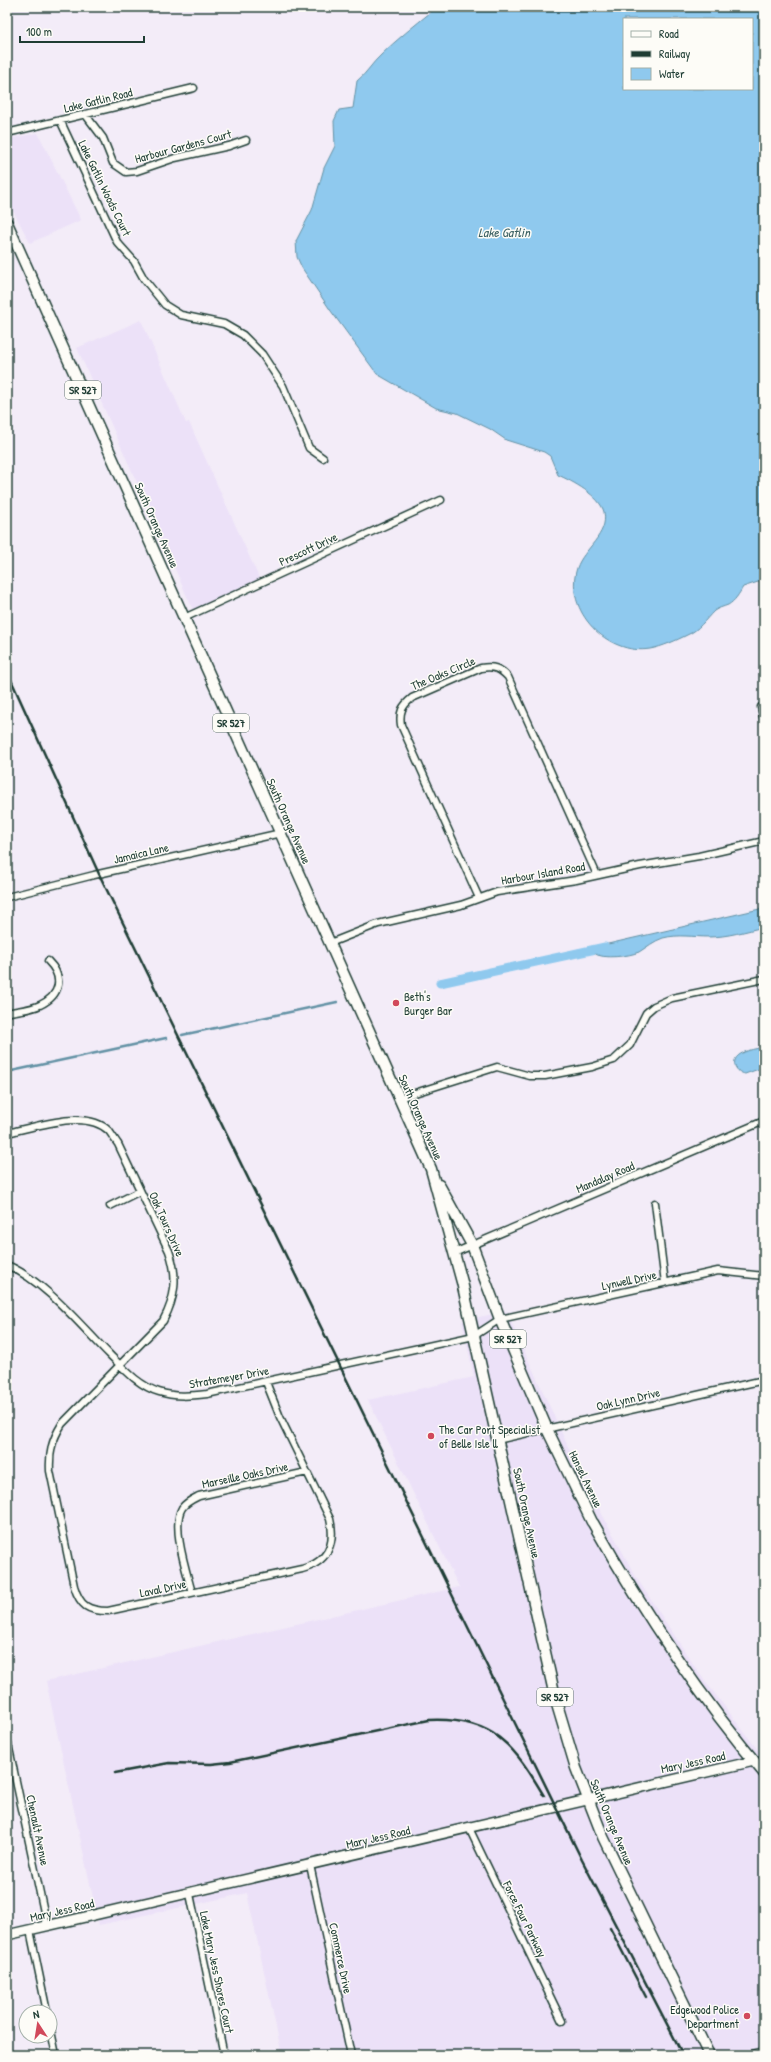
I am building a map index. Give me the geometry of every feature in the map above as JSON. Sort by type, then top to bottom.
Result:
[{"type":"main road","name":"South Orange Avenue","points":[[7,223],[431,1169],[454,1253],[474,1336],[556,1702],[569,1748],[587,1798],[610,1853],[709,2055]]},
{"type":"main road","name":"Hansel Avenue","points":[[431,1169],[472,1245],[500,1319],[547,1429],[593,1522],[638,1600],[672,1653],[706,1702],[764,1773]]},
{"type":"street","name":"Lake Gatlin Road","points":[[7,133],[194,88]]},
{"type":"street","name":"Harbour Gardens Court","points":[[85,114],[104,138],[113,163],[126,172],[138,171],[174,158],[229,146],[246,140]]},
{"type":"street","name":"Lake Gatlin Woods Court","points":[[60,120],[117,242],[134,261],[144,280],[165,305],[181,315],[224,324],[243,334],[262,354],[283,386],[309,448],[323,458]]},
{"type":"street","name":"Prescott Drive","points":[[184,618],[442,500]]},
{"type":"street","name":"The Oaks Circle","points":[[479,898],[401,725],[399,715],[403,705],[412,698],[481,668],[492,666],[502,670],[508,676],[597,875]]},
{"type":"street","points":[[761,707],[764,721]]},
{"type":"street","name":"Jamaica Lane","points":[[7,897],[94,875],[281,833]]},
{"type":"street","name":"Harbour Island Road","points":[[330,943],[378,924],[461,905],[497,892],[699,856],[764,841]]},
{"type":"street","points":[[7,1013],[39,1006],[53,996],[58,984],[58,974],[55,968],[48,961]]},
{"type":"street","points":[[399,1098],[497,1067],[530,1076],[545,1076],[607,1063],[622,1055],[630,1045],[646,1013],[661,1002],[672,998],[764,979]]},
{"type":"street","name":"Oak Tours Drive","points":[[7,1133],[67,1120],[83,1119],[97,1123],[109,1131],[118,1144],[174,1264],[174,1292],[171,1306],[163,1321],[120,1365]]},
{"type":"street","name":"Mandalay Road","points":[[454,1253],[764,1121]]},
{"type":"street","name":"Oak Tours Drive","points":[[110,1206],[140,1191]]},
{"type":"street","points":[[655,1203],[665,1283]]},
{"type":"street","name":"Stratemeyer Drive","points":[[7,1265],[18,1270],[36,1283],[120,1365],[143,1385],[172,1395],[207,1394],[474,1336]]},
{"type":"street","name":"Lynwell Drive","points":[[500,1319],[718,1271],[764,1276]]},
{"type":"street","points":[[474,1336],[500,1319]]},
{"type":"street","name":"Laval Drive","points":[[120,1365],[62,1424],[51,1445],[49,1456],[50,1471],[77,1596],[88,1608],[96,1611],[108,1611],[302,1570],[321,1561],[332,1543],[333,1530],[330,1519],[280,1417],[266,1382]]},
{"type":"street","name":"Oak Lynn Drive","points":[[497,1440],[764,1380]]},
{"type":"street","name":"Marseille Oaks Drive","points":[[192,1593],[178,1523],[182,1508],[190,1500],[199,1496],[307,1472]]},
{"type":"street","name":"Chenault Avenue","points":[[7,1739],[47,1926]]},
{"type":"street","name":"Mary Jess Road","points":[[7,1935],[190,1894],[469,1828],[587,1798],[754,1761]]},
{"type":"street","name":"Force Four Parkway","points":[[469,1828],[562,2021]]},
{"type":"street","name":"Commerce Drive","points":[[310,1865],[351,2055]]},
{"type":"street","name":"Lake Mary Jess Shores Court","points":[[190,1894],[224,2055]]},
{"type":"street","points":[[30,1930],[45,2004]]},
{"type":"street","points":[[54,2044],[56,2055]]},
{"type":"street","points":[[748,2055],[764,2052]]},
{"type":"shaded area","points":[[38,133],[81,220],[30,243],[7,199],[7,139]]},
{"type":"shaded area","points":[[141,320],[186,423],[189,422],[260,580],[193,610],[77,348]]},
{"type":"shaded area","points":[[506,1311],[582,1477],[636,1577],[699,1673],[764,1758],[764,2055],[290,2055],[281,2050],[247,1893],[99,1925],[46,1681],[459,1587],[368,1400],[474,1377],[462,1321]]},
{"type":"water","name":"Lake Gatlin","points":[[435,7],[764,7],[764,580],[743,587],[733,601],[728,605],[714,611],[695,630],[683,637],[655,648],[634,649],[619,645],[605,638],[592,627],[583,614],[577,600],[574,584],[580,561],[595,542],[603,528],[605,520],[604,512],[597,500],[578,485],[558,475],[550,456],[544,452],[506,440],[490,429],[457,413],[436,408],[377,374],[302,268],[297,257],[296,241],[312,210],[324,168],[335,146],[334,121],[339,110],[353,108],[357,81],[387,49]]},
{"type":"water","points":[[764,908],[764,927],[716,937],[680,936],[663,938],[639,952],[623,956],[609,957],[594,953],[594,950],[608,944]]},
{"type":"water","points":[[764,1047],[764,1067],[745,1074],[737,1069],[735,1066],[735,1061],[740,1054]]},
{"type":"waterway","points":[[440,983],[605,947]]},
{"type":"waterway","points":[[182,1035],[337,1002]]},
{"type":"waterway","points":[[7,1072],[166,1038]]},
{"type":"railway","points":[[7,671],[99,874],[582,1860],[683,2055]]},
{"type":"railway","points":[[115,1773],[169,1763],[211,1764],[230,1762],[429,1720],[451,1720],[470,1723],[486,1729],[499,1738],[522,1762],[544,1796]]},
{"type":"railway","points":[[610,1928],[646,1997]]},
{"type":"place","name":"Beth's Burger Bar","points":[[396,1003]]},
{"type":"place","name":"The Car Port Specialist of Belle Isle ll","points":[[431,1436]]},
{"type":"place","name":"Edgewood Police Department","points":[[747,2016]]}]
